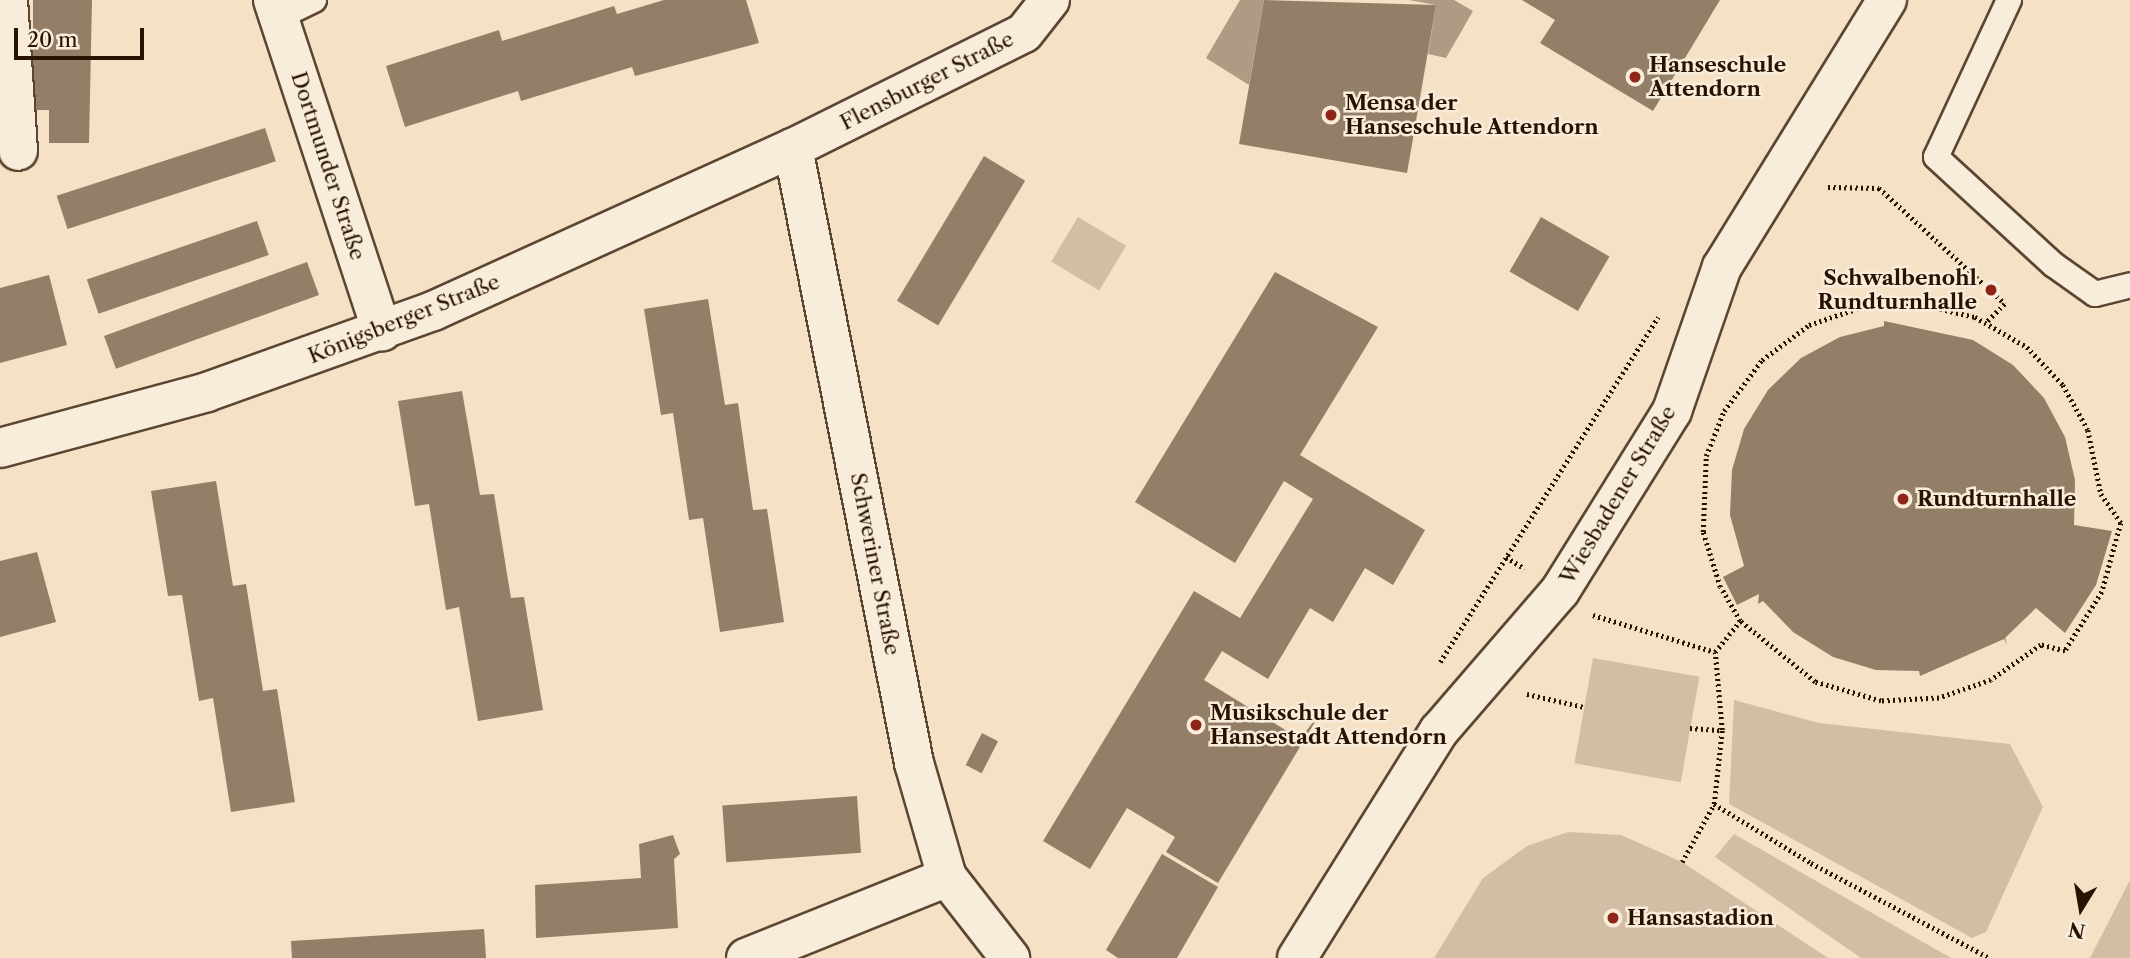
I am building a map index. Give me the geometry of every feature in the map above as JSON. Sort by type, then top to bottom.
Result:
[{"type":"street","points":[[8,0],[18,151]]},
{"type":"street","name":"Flensburger Straße","points":[[793,148],[1024,33],[1050,0]]},
{"type":"street","name":"Wiesbadener Straße","points":[[1297,958],[1438,731],[1560,592],[1672,411],[1722,267],[1887,0]]},
{"type":"street","name":"Dortmunder Straße","points":[[276,8],[382,332]]},
{"type":"street","name":"Königsberger Straße","points":[[0,448],[206,392],[382,332],[793,148]]},
{"type":"street","name":"Schweriner Straße","points":[[793,148],[914,763],[947,877],[1010,958]]},
{"type":"street","points":[[746,958],[947,877]]},
{"type":"lane","points":[[276,8],[314,0]]},
{"type":"lane","points":[[2009,0],[1936,157],[2054,265],[2095,294],[2130,285]]},
{"type":"path","points":[[1828,187],[1879,188],[2006,304],[1990,323],[1975,317],[1924,304],[1862,307],[1809,326],[1762,360],[1724,411],[1706,456],[1703,532],[1720,587],[1740,621],[1815,682],[1881,701],[1939,698],[1992,680],[2041,645],[2065,651],[2102,592],[2122,523],[2101,494],[2088,430],[2063,385],[2027,347],[1975,317]]},
{"type":"path","points":[[1433,674],[1663,310]]},
{"type":"path","points":[[1560,592],[1599,619],[1715,652]]},
{"type":"path","points":[[1682,862],[1714,803],[1722,730],[1715,652],[1740,621]]},
{"type":"path","points":[[1489,673],[1534,697],[1584,707]]},
{"type":"path","points":[[1690,728],[1722,730]]},
{"type":"path","points":[[1714,803],[1811,863],[1990,958]]},
{"type":"shaded area","points":[[1240,0],[1264,0],[1249,85],[1206,58]]},
{"type":"shaded area","points":[[1409,0],[1454,0],[1473,11],[1446,58],[1428,54],[1436,5]]},
{"type":"shaded area","points":[[1078,217],[1126,246],[1099,290],[1051,262]]},
{"type":"shaded area","points":[[1593,658],[1699,677],[1681,782],[1574,763]]},
{"type":"shaded area","points":[[1734,700],[1819,723],[2010,744],[2043,807],[1986,932],[1972,938],[1729,804]]},
{"type":"shaded area","name":"Hansastadion","points":[[1568,832],[1621,835],[1682,862],[1828,958],[1434,958],[1483,878],[1527,846]]},
{"type":"shaded area","points":[[1734,834],[1951,958],[1861,958],[1715,857]]},
{"type":"shaded area","points":[[2130,880],[2130,958],[2090,958]]},
{"type":"building","points":[[33,0],[92,0],[89,143],[49,143],[49,110],[33,110]]},
{"type":"building","points":[[664,0],[746,0],[759,43],[635,76],[632,67],[521,101],[518,91],[405,127],[386,66],[499,30],[502,41],[614,6],[617,14]]},
{"type":"building","name":"Mensa der Hanseschule Attendorn","points":[[1264,0],[1436,5],[1407,173],[1239,144]]},
{"type":"building","name":"Hanseschule Attendorn","points":[[1522,0],[1720,0],[1653,111],[1540,43],[1555,20]]},
{"type":"building","points":[[265,128],[276,161],[68,229],[57,196]]},
{"type":"building","points":[[984,156],[1025,181],[938,326],[897,301]]},
{"type":"building","points":[[1541,217],[1609,256],[1578,311],[1510,272]]},
{"type":"building","points":[[257,221],[269,255],[99,314],[87,280]]},
{"type":"building","points":[[307,262],[319,295],[116,369],[104,336]]},
{"type":"building","points":[[1275,272],[1378,327],[1300,455],[1425,530],[1393,585],[1365,568],[1333,622],[1310,608],[1268,679],[1222,651],[1204,680],[1300,739],[1321,712],[1218,883],[1166,852],[1175,837],[1127,808],[1090,869],[1043,841],[1194,591],[1240,618],[1313,499],[1284,481],[1235,563],[1135,502]]},
{"type":"building","points":[[49,275],[67,345],[0,363],[0,288]]},
{"type":"building","points":[[708,299],[725,405],[738,403],[753,510],[767,509],[784,622],[720,632],[703,518],[689,520],[673,413],[661,415],[644,309]]},
{"type":"building","name":"Rundturnhalle","points":[[1884,321],[1973,340],[2013,365],[2044,398],[2065,437],[2075,480],[2074,525],[2112,531],[2096,585],[2065,633],[2036,608],[2005,638],[2007,645],[2004,639],[1920,676],[1919,671],[1876,670],[1833,657],[1793,632],[1763,601],[1758,604],[1759,594],[1737,605],[1723,577],[1744,566],[1730,515],[1732,470],[1744,429],[1768,390],[1801,358],[1840,337],[1884,326]]},
{"type":"building","points":[[462,391],[480,495],[494,494],[511,598],[524,597],[543,710],[478,721],[459,607],[446,610],[429,504],[415,506],[398,401]]},
{"type":"building","points":[[216,481],[233,586],[246,584],[263,691],[277,689],[295,802],[231,812],[213,698],[199,701],[182,595],[168,596],[151,491]]},
{"type":"building","points":[[37,552],[56,622],[0,637],[0,561]]},
{"type":"building","points":[[982,733],[998,741],[982,773],[966,765]]},
{"type":"building","points":[[857,796],[861,853],[726,862],[722,805]]},
{"type":"building","points":[[673,835],[680,854],[674,859],[678,928],[536,938],[535,885],[641,878],[639,844]]},
{"type":"building","points":[[1162,854],[1218,887],[1177,958],[1118,958],[1106,950]]},
{"type":"building","points":[[484,929],[486,958],[292,958],[291,941]]},
{"type":"place","name":"Hanseschule Attendorn","points":[[1635,77]]},
{"type":"place","name":"Mensa der Hanseschule Attendorn","points":[[1331,115]]},
{"type":"place","name":"Schwalbenohl Rundturnhalle","points":[[1991,290]]},
{"type":"place","name":"Rundturnhalle","points":[[1903,499]]},
{"type":"place","name":"Musikschule der Hansestadt Attendorn","points":[[1196,725]]},
{"type":"place","name":"Hansastadion","points":[[1613,918]]}]
